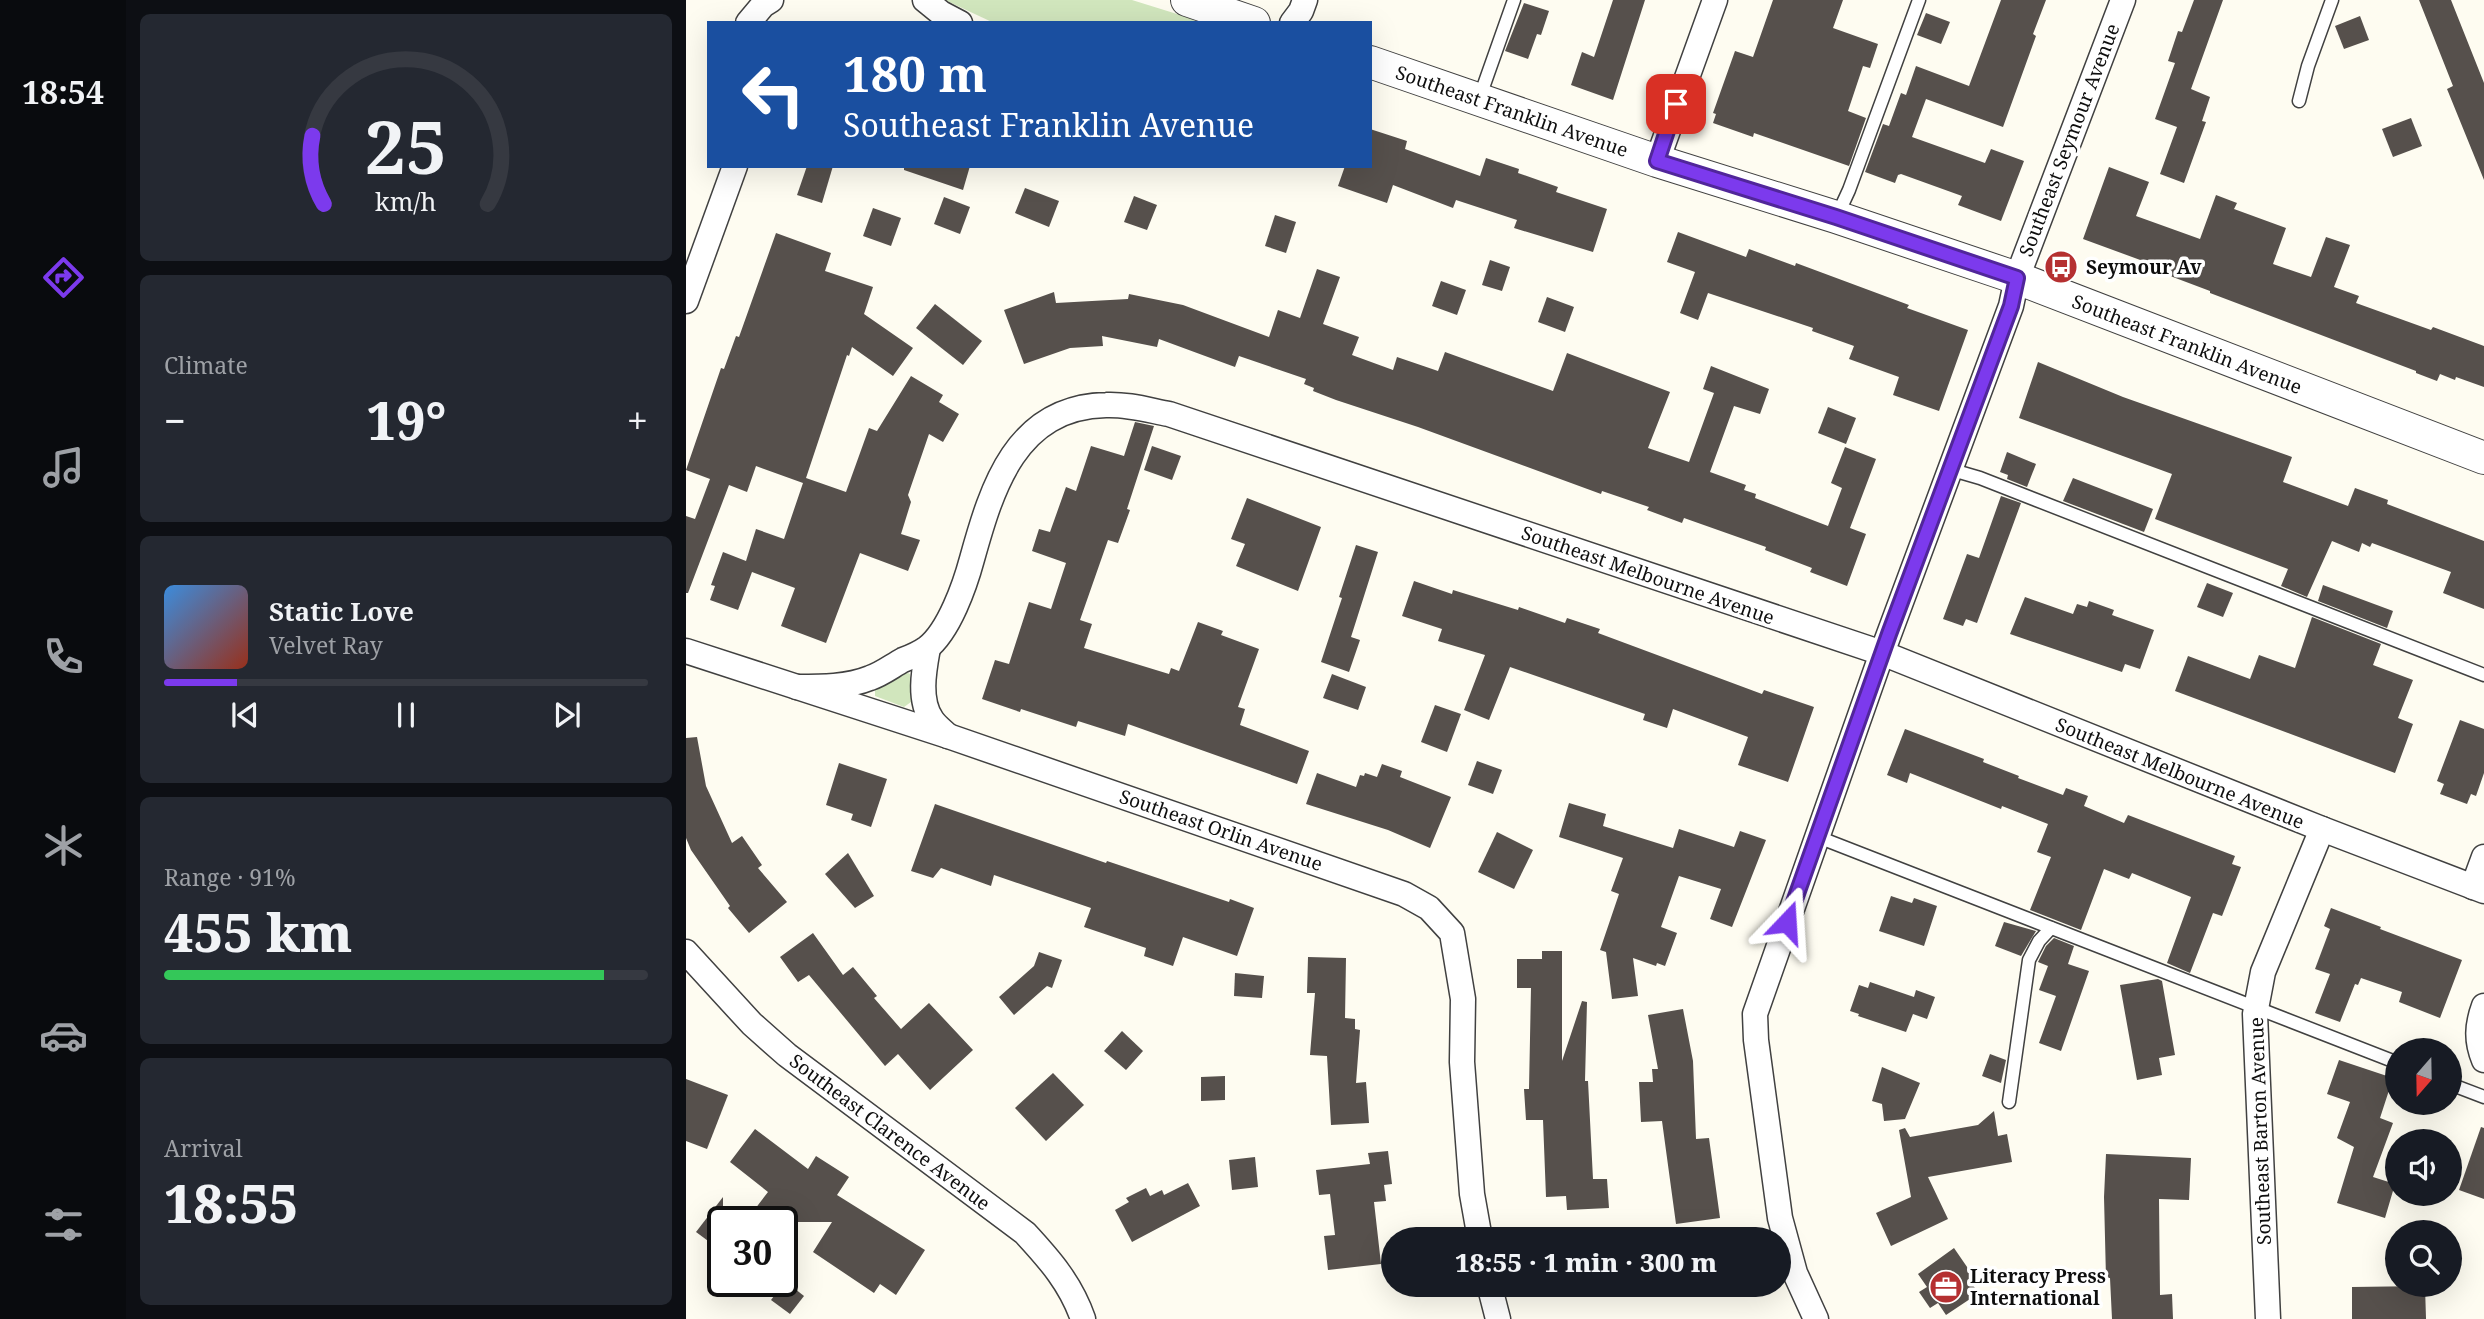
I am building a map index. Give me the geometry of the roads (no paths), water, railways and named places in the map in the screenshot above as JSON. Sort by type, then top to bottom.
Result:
[{"type":"street","points":[[750,21],[771,0]]},
{"type":"street","points":[[925,0],[956,21]]},
{"type":"street","points":[[1187,0],[1248,21]]},
{"type":"street","points":[[1294,21],[1305,0]]},
{"type":"street","points":[[1657,161],[1715,0]]},
{"type":"street","name":"Southeast Seymour Avenue","points":[[1816,1319],[1795,1273],[1780,1218],[1756,1040],[1755,1014],[1882,653],[2011,306],[2017,278],[2123,0]]},
{"type":"street","name":"Southeast Franklin Avenue","points":[[1372,63],[1657,161],[2017,278],[2484,458]]},
{"type":"street","points":[[686,301],[734,168]]},
{"type":"street","name":"Southeast Melbourne Avenue","points":[[948,736],[931,719],[925,702],[923,676],[928,648],[949,619],[964,587],[985,512],[1013,453],[1029,434],[1054,417],[1081,408],[1107,405],[1135,407],[1169,414],[1882,653],[2479,889]]},
{"type":"street","name":"Southeast Melbourne Avenue","points":[[797,688],[832,686],[870,678],[928,648]]},
{"type":"street","name":"Southeast Orlin Avenue","points":[[686,651],[948,736],[1404,894],[1429,908],[1452,933],[1461,979],[1462,1062],[1472,1194],[1478,1227]]},
{"type":"street","name":"Southeast Barton Avenue","points":[[2268,1319],[2255,1009],[2263,972],[2322,829]]},
{"type":"street","points":[[2479,889],[2484,857]]},
{"type":"street","name":"Southeast Clarence Avenue","points":[[686,952],[752,1024],[787,1055],[1025,1233],[1055,1265],[1075,1297],[1083,1319]]},
{"type":"street","points":[[2484,1006],[2478,1021],[2478,1046],[2484,1060]]},
{"type":"street","points":[[1492,1297],[1498,1319]]},
{"type":"lane","points":[[1479,100],[1514,0]]},
{"type":"lane","points":[[1836,217],[1849,190],[1919,0]]},
{"type":"lane","points":[[2299,101],[2308,66],[2332,0]]},
{"type":"lane","points":[[1950,469],[1980,478],[2484,675]]},
{"type":"lane","points":[[1818,837],[2385,1058]]},
{"type":"lane","points":[[2009,1102],[2029,960],[2039,941],[2051,928]]},
{"type":"lane","points":[[2462,1089],[2484,1097]]},
{"type":"place","name":"Seymour Av","points":[[2061,267]]},
{"type":"place","name":"Literacy Press International","points":[[1946,1287]]}]
